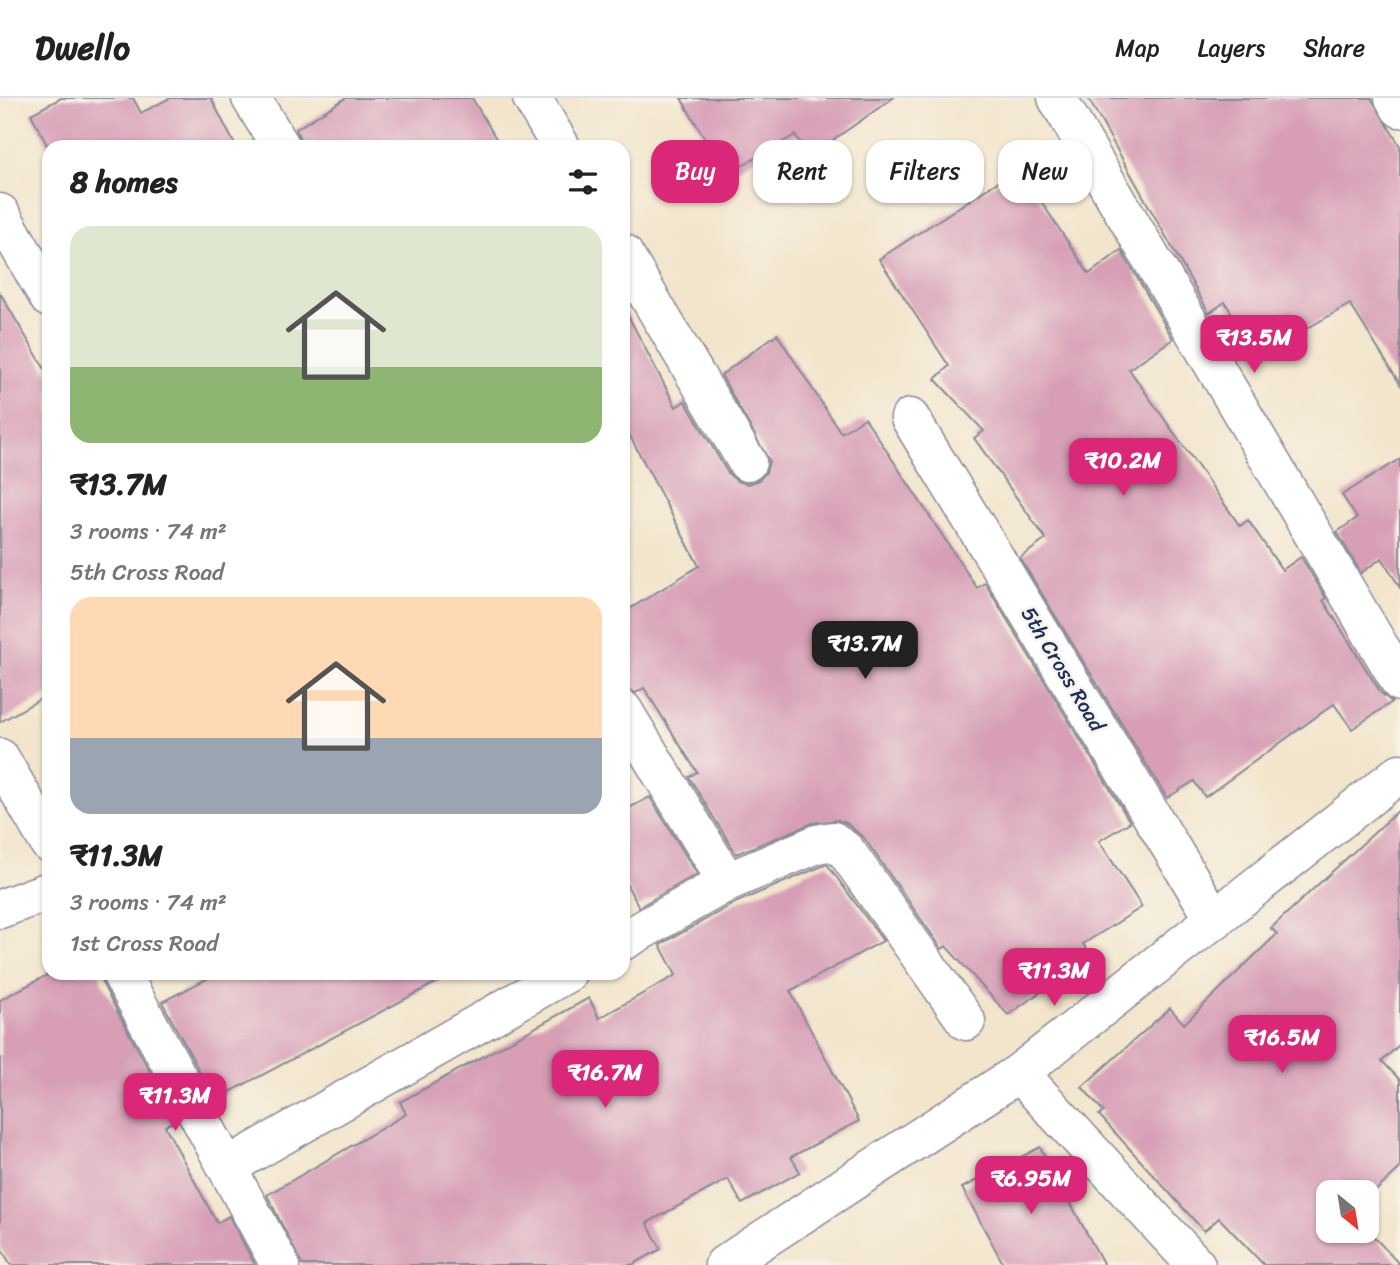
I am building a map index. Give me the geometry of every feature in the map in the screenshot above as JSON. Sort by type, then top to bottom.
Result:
[{"type":"street","points":[[251,98],[277,140]]},
{"type":"street","points":[[531,98],[557,140]]},
{"type":"street","points":[[1057,98],[1400,682]]},
{"type":"street","points":[[1394,98],[1400,108]]},
{"type":"street","points":[[0,213],[42,286]]},
{"type":"street","points":[[630,265],[747,462]]},
{"type":"street","name":"5th Cross Road","points":[[910,418],[1215,920]]},
{"type":"street","points":[[630,722],[727,882]]},
{"type":"street","points":[[0,758],[42,831]]},
{"type":"street","points":[[724,1265],[1019,1073],[1400,773]]},
{"type":"street","points":[[630,937],[727,882],[817,844],[833,841],[846,851],[966,1021]]},
{"type":"street","points":[[0,909],[42,894]]},
{"type":"street","points":[[125,980],[280,1265]]},
{"type":"street","points":[[227,1167],[555,980]]},
{"type":"street","points":[[1019,1073],[1196,1265]]},
{"type":"building","points":[[61,98],[133,98],[141,113],[170,98],[211,98],[232,140],[44,140],[31,114]]},
{"type":"building","points":[[346,98],[472,98],[497,140],[300,140],[296,129]]},
{"type":"building","points":[[681,98],[893,98],[833,140],[799,140],[795,135],[786,140],[753,140],[753,159],[739,167],[739,140],[706,140]]},
{"type":"building","points":[[1088,98],[1371,98],[1400,146],[1400,384],[1350,304],[1257,357],[1225,302],[1209,313]]},
{"type":"building","points":[[998,182],[998,203],[1042,203],[1089,274],[1121,250],[1173,339],[1129,369],[1240,526],[1248,520],[1282,570],[1301,557],[1326,598],[1323,600],[1381,693],[1392,702],[1352,729],[1334,704],[1205,797],[1194,781],[1167,798],[1020,558],[1046,539],[974,438],[984,431],[935,379],[949,366],[879,259],[965,203],[984,203],[984,191]]},
{"type":"building","points":[[0,293],[42,364],[42,698],[0,722]]},
{"type":"building","points":[[630,319],[676,407],[685,401],[728,473],[737,481],[748,484],[759,480],[766,472],[769,461],[721,375],[777,334],[841,433],[865,418],[977,588],[985,583],[1130,822],[1099,841],[1142,907],[1083,944],[1091,956],[1008,1015],[946,946],[942,949],[864,838],[846,823],[838,820],[813,823],[736,854],[689,777],[697,772],[644,688],[636,693],[630,691],[630,609],[699,566],[630,436]]},
{"type":"building","points":[[1400,459],[1400,588],[1382,558],[1361,573],[1337,532],[1357,518],[1342,495]]},
{"type":"building","points":[[650,797],[697,874],[639,907],[630,891],[630,807]]},
{"type":"building","points":[[1400,809],[1400,1044],[1382,1061],[1400,1080],[1400,1168],[1379,1188],[1379,1180],[1316,1180],[1316,1243],[1379,1242],[1400,1265],[1264,1265],[1219,1218],[1204,1231],[1099,1115],[1104,1112],[1082,1087],[1170,1008],[1184,1024],[1277,934],[1271,928]]},
{"type":"building","points":[[827,864],[883,941],[790,991],[859,1121],[791,1157],[800,1172],[742,1204],[728,1179],[647,1223],[661,1249],[632,1265],[302,1265],[267,1195],[406,1114],[400,1102],[589,998],[599,1018],[676,975],[660,945],[737,902]]},
{"type":"building","points":[[42,978],[42,980],[101,980],[176,1120],[165,1126],[217,1223],[229,1216],[255,1265],[11,1265],[0,1246],[0,1000]]},
{"type":"building","points":[[204,980],[441,980],[215,1100],[162,1002]]},
{"type":"building","points":[[1040,1147],[1104,1265],[1004,1265],[962,1188]]}]
